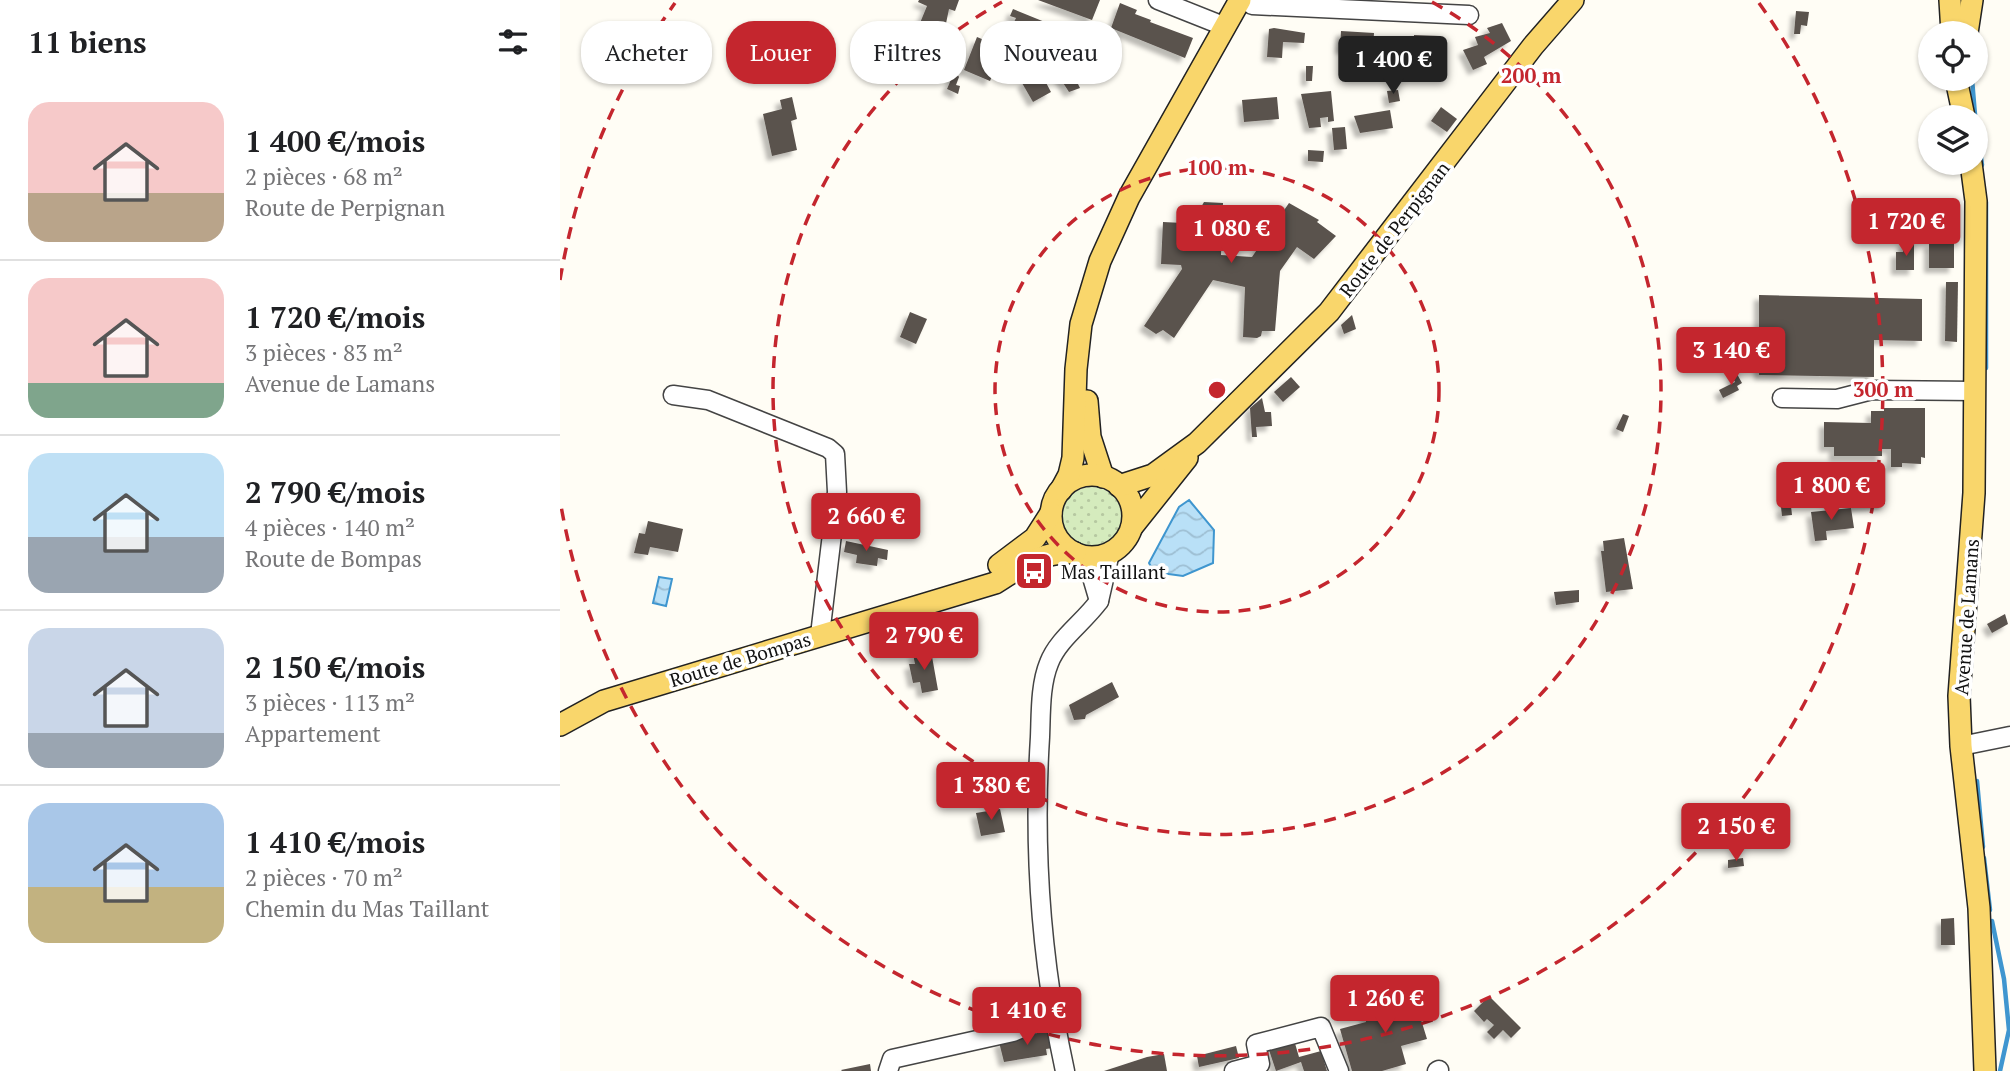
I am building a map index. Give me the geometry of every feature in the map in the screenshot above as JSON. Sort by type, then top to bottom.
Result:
[{"type":"main road","name":"Route de Perpignan","points":[[1111,481],[1153,475],[1197,443],[1329,312],[1533,46],[1573,0]]},
{"type":"main road","points":[[1950,0],[1951,21]]},
{"type":"main road","points":[[1969,21],[1972,0]]},
{"type":"main road","points":[[926,605],[1009,558],[1035,538],[1051,513],[1069,475],[1073,458],[1076,369],[1082,324],[1100,261],[1129,197],[1226,27],[1249,2]]},
{"type":"main road","points":[[926,605],[995,583],[1037,556],[1057,552],[1080,555],[1110,553],[1127,537],[1132,527],[1131,505],[1111,481],[1086,416],[1087,379],[1104,290],[1116,256],[1138,210],[1249,2]]},
{"type":"main road","name":"Avenue de Lamans","points":[[1972,175],[1976,201],[1971,559],[1959,696],[1961,747],[1979,908],[1985,1071]]},
{"type":"main road","name":"Route de Perpignan","points":[[1132,527],[1177,474],[1197,443]]},
{"type":"main road","points":[[1061,489],[1080,477],[1111,481]]},
{"type":"main road","points":[[1051,513],[1057,537],[1080,555]]},
{"type":"main road","name":"Route de Bompas","points":[[562,718],[604,701],[926,605]]},
{"type":"street","points":[[1158,0],[1226,27]]},
{"type":"street","points":[[1249,2],[1468,15]]},
{"type":"street","points":[[1782,398],[1837,399],[1872,390],[1975,391]]},
{"type":"street","points":[[673,395],[708,400],[828,448],[835,454],[837,492],[820,635]]},
{"type":"street","points":[[1065,1071],[1054,1014],[1039,901],[1038,765],[1044,680],[1049,661],[1061,643],[1087,618],[1099,601],[1110,553]]},
{"type":"street","points":[[1080,555],[1099,601]]},
{"type":"street","points":[[1961,747],[2010,736]]},
{"type":"street","points":[[888,1071],[892,1059],[1013,1032],[1054,1014]]},
{"type":"street","points":[[1234,1071],[1260,1064],[1256,1044],[1321,1027],[1339,1071]]},
{"type":"green space","points":[[1092,487],[1109,492],[1117,500],[1122,517],[1117,534],[1109,542],[1092,547],[1075,542],[1067,534],[1062,517],[1067,500],[1075,492]]},
{"type":"water","points":[[1189,500],[1214,530],[1213,563],[1183,576],[1154,572],[1149,563],[1179,507]]},
{"type":"water","points":[[659,577],[672,579],[666,606],[653,603]]},
{"type":"building","points":[[959,0],[955,11],[949,9],[946,21],[921,21],[927,6],[918,2]]},
{"type":"building","points":[[1038,0],[1100,0],[1092,20]]},
{"type":"building","points":[[1120,3],[1137,10],[1135,14],[1151,20],[1150,22],[1193,38],[1185,58],[1122,32],[1122,21],[1114,21]]},
{"type":"building","points":[[1013,9],[1042,21],[1014,21],[1016,18],[1010,16]]},
{"type":"building","points":[[1796,11],[1809,12],[1807,26],[1801,25],[1800,34],[1794,34]]},
{"type":"building","points":[[1502,23],[1511,41],[1484,57],[1487,64],[1473,70],[1463,50],[1478,45],[1475,37],[1490,33],[1487,28]]},
{"type":"building","points":[[1269,29],[1305,33],[1304,43],[1283,42],[1282,58],[1267,57]]},
{"type":"building","points":[[1341,31],[1374,33],[1373,50],[1340,49]]},
{"type":"building","points":[[1414,35],[1440,36],[1439,50],[1429,49],[1428,57],[1413,56],[1413,65],[1397,64],[1396,40],[1414,39]]},
{"type":"building","points":[[977,37],[980,38],[980,77],[966,71]]},
{"type":"building","points":[[1306,66],[1313,66],[1312,81],[1306,81]]},
{"type":"building","points":[[949,84],[960,86],[958,94],[947,89]]},
{"type":"building","points":[[1023,84],[1047,84],[1051,92],[1033,102]]},
{"type":"building","points":[[1064,84],[1078,84],[1080,88],[1069,92]]},
{"type":"building","points":[[1398,90],[1400,101],[1389,103],[1387,91]]},
{"type":"building","points":[[1331,91],[1334,121],[1328,122],[1328,117],[1320,118],[1321,127],[1309,128],[1301,94]]},
{"type":"building","points":[[792,97],[797,119],[791,121],[797,150],[772,156],[763,114],[782,109],[780,100]]},
{"type":"building","points":[[1277,97],[1279,119],[1244,122],[1242,100]]},
{"type":"building","points":[[1441,107],[1457,119],[1447,132],[1431,121]]},
{"type":"building","points":[[1390,110],[1393,128],[1360,133],[1354,116]]},
{"type":"building","points":[[1345,127],[1347,149],[1334,150],[1332,128]]},
{"type":"building","points":[[1308,150],[1324,151],[1323,162],[1308,161]]},
{"type":"building","points":[[1204,202],[1223,203],[1221,255],[1252,257],[1289,203],[1319,220],[1317,222],[1336,236],[1314,259],[1297,247],[1280,271],[1275,331],[1262,331],[1257,338],[1243,337],[1245,287],[1213,280],[1174,338],[1163,330],[1156,334],[1144,326],[1182,269],[1181,265],[1161,264],[1163,222],[1183,223],[1184,208],[1200,209]]},
{"type":"building","points":[[1903,243],[1914,243],[1914,270],[1896,270],[1896,252],[1903,252]]},
{"type":"building","points":[[1929,243],[1954,243],[1954,268],[1929,268]]},
{"type":"building","points":[[1946,282],[1958,282],[1957,342],[1945,341]]},
{"type":"building","points":[[1759,295],[1922,299],[1922,341],[1874,340],[1874,377],[1759,375]]},
{"type":"building","points":[[910,312],[927,319],[916,344],[900,337]]},
{"type":"building","points":[[1352,315],[1356,329],[1344,334],[1341,325]]},
{"type":"building","points":[[1737,374],[1742,383],[1737,386],[1739,390],[1723,398],[1719,390],[1735,382],[1732,377]]},
{"type":"building","points":[[1291,377],[1300,387],[1283,402],[1274,392]]},
{"type":"building","points":[[1262,398],[1265,412],[1271,412],[1272,426],[1256,427],[1257,437],[1252,437],[1250,408]]},
{"type":"building","points":[[1884,408],[1925,408],[1925,458],[1921,457],[1921,464],[1902,463],[1902,467],[1891,467],[1891,449],[1882,449],[1882,456],[1834,456],[1834,447],[1824,447],[1824,422],[1871,423],[1871,411],[1884,411]]},
{"type":"building","points":[[1623,414],[1629,416],[1623,432],[1616,429]]},
{"type":"building","points":[[1869,480],[1871,497],[1884,496],[1885,504],[1851,508],[1850,499],[1833,501],[1832,482]]},
{"type":"building","points":[[1791,506],[1792,515],[1782,516],[1781,507]]},
{"type":"building","points":[[1851,508],[1854,528],[1826,531],[1827,540],[1815,541],[1811,512]]},
{"type":"building","points":[[648,521],[683,529],[678,552],[650,547],[648,555],[634,553],[639,533],[645,534]]},
{"type":"building","points":[[1624,538],[1633,589],[1606,592],[1601,551],[1604,551],[1603,541]]},
{"type":"building","points":[[846,541],[888,550],[887,560],[878,558],[877,566],[856,563],[857,555],[844,552]]},
{"type":"building","points":[[1579,590],[1579,602],[1556,605],[1554,592]]},
{"type":"building","points":[[2005,614],[2008,624],[1992,633],[1987,624]]},
{"type":"building","points":[[931,651],[938,690],[922,693],[920,682],[913,683],[909,664],[915,664],[913,654]]},
{"type":"building","points":[[1112,682],[1119,697],[1086,715],[1085,719],[1074,720],[1069,705]]},
{"type":"building","points":[[1000,809],[1005,832],[981,836],[976,813]]},
{"type":"building","points":[[1743,858],[1744,866],[1728,868],[1728,860]]},
{"type":"building","points":[[1954,918],[1955,945],[1941,945],[1941,919]]},
{"type":"building","points":[[1415,995],[1430,1004],[1426,1011],[1419,1013],[1427,1039],[1401,1046],[1406,1064],[1382,1071],[1352,1071],[1340,1029],[1366,1022],[1363,1010]]},
{"type":"building","points":[[1489,996],[1521,1028],[1511,1038],[1503,1030],[1494,1039],[1487,1032],[1494,1025],[1487,1019],[1484,1022],[1474,1011]]},
{"type":"building","points":[[1050,1030],[1053,1048],[1046,1049],[1047,1055],[1004,1062],[999,1042]]},
{"type":"building","points":[[1294,1040],[1299,1057],[1321,1051],[1327,1071],[1304,1071],[1301,1062],[1276,1071],[1268,1047]]},
{"type":"building","points":[[1236,1046],[1239,1058],[1199,1067],[1197,1056]]},
{"type":"building","points":[[1164,1054],[1167,1071],[1104,1071],[1147,1057]]},
{"type":"building","points":[[870,1064],[871,1071],[841,1070]]},
{"type":"waterway","points":[[1973,91],[1974,105]]},
{"type":"waterway","points":[[1986,202],[1986,368]]},
{"type":"waterway","points":[[1977,781],[1983,847]]},
{"type":"waterway","points":[[1984,858],[1990,910]]},
{"type":"waterway","points":[[1992,921],[2004,979],[2009,1030],[2000,1071]]},
{"type":"place","name":"Mas Taillant","points":[[1034,571]]}]
